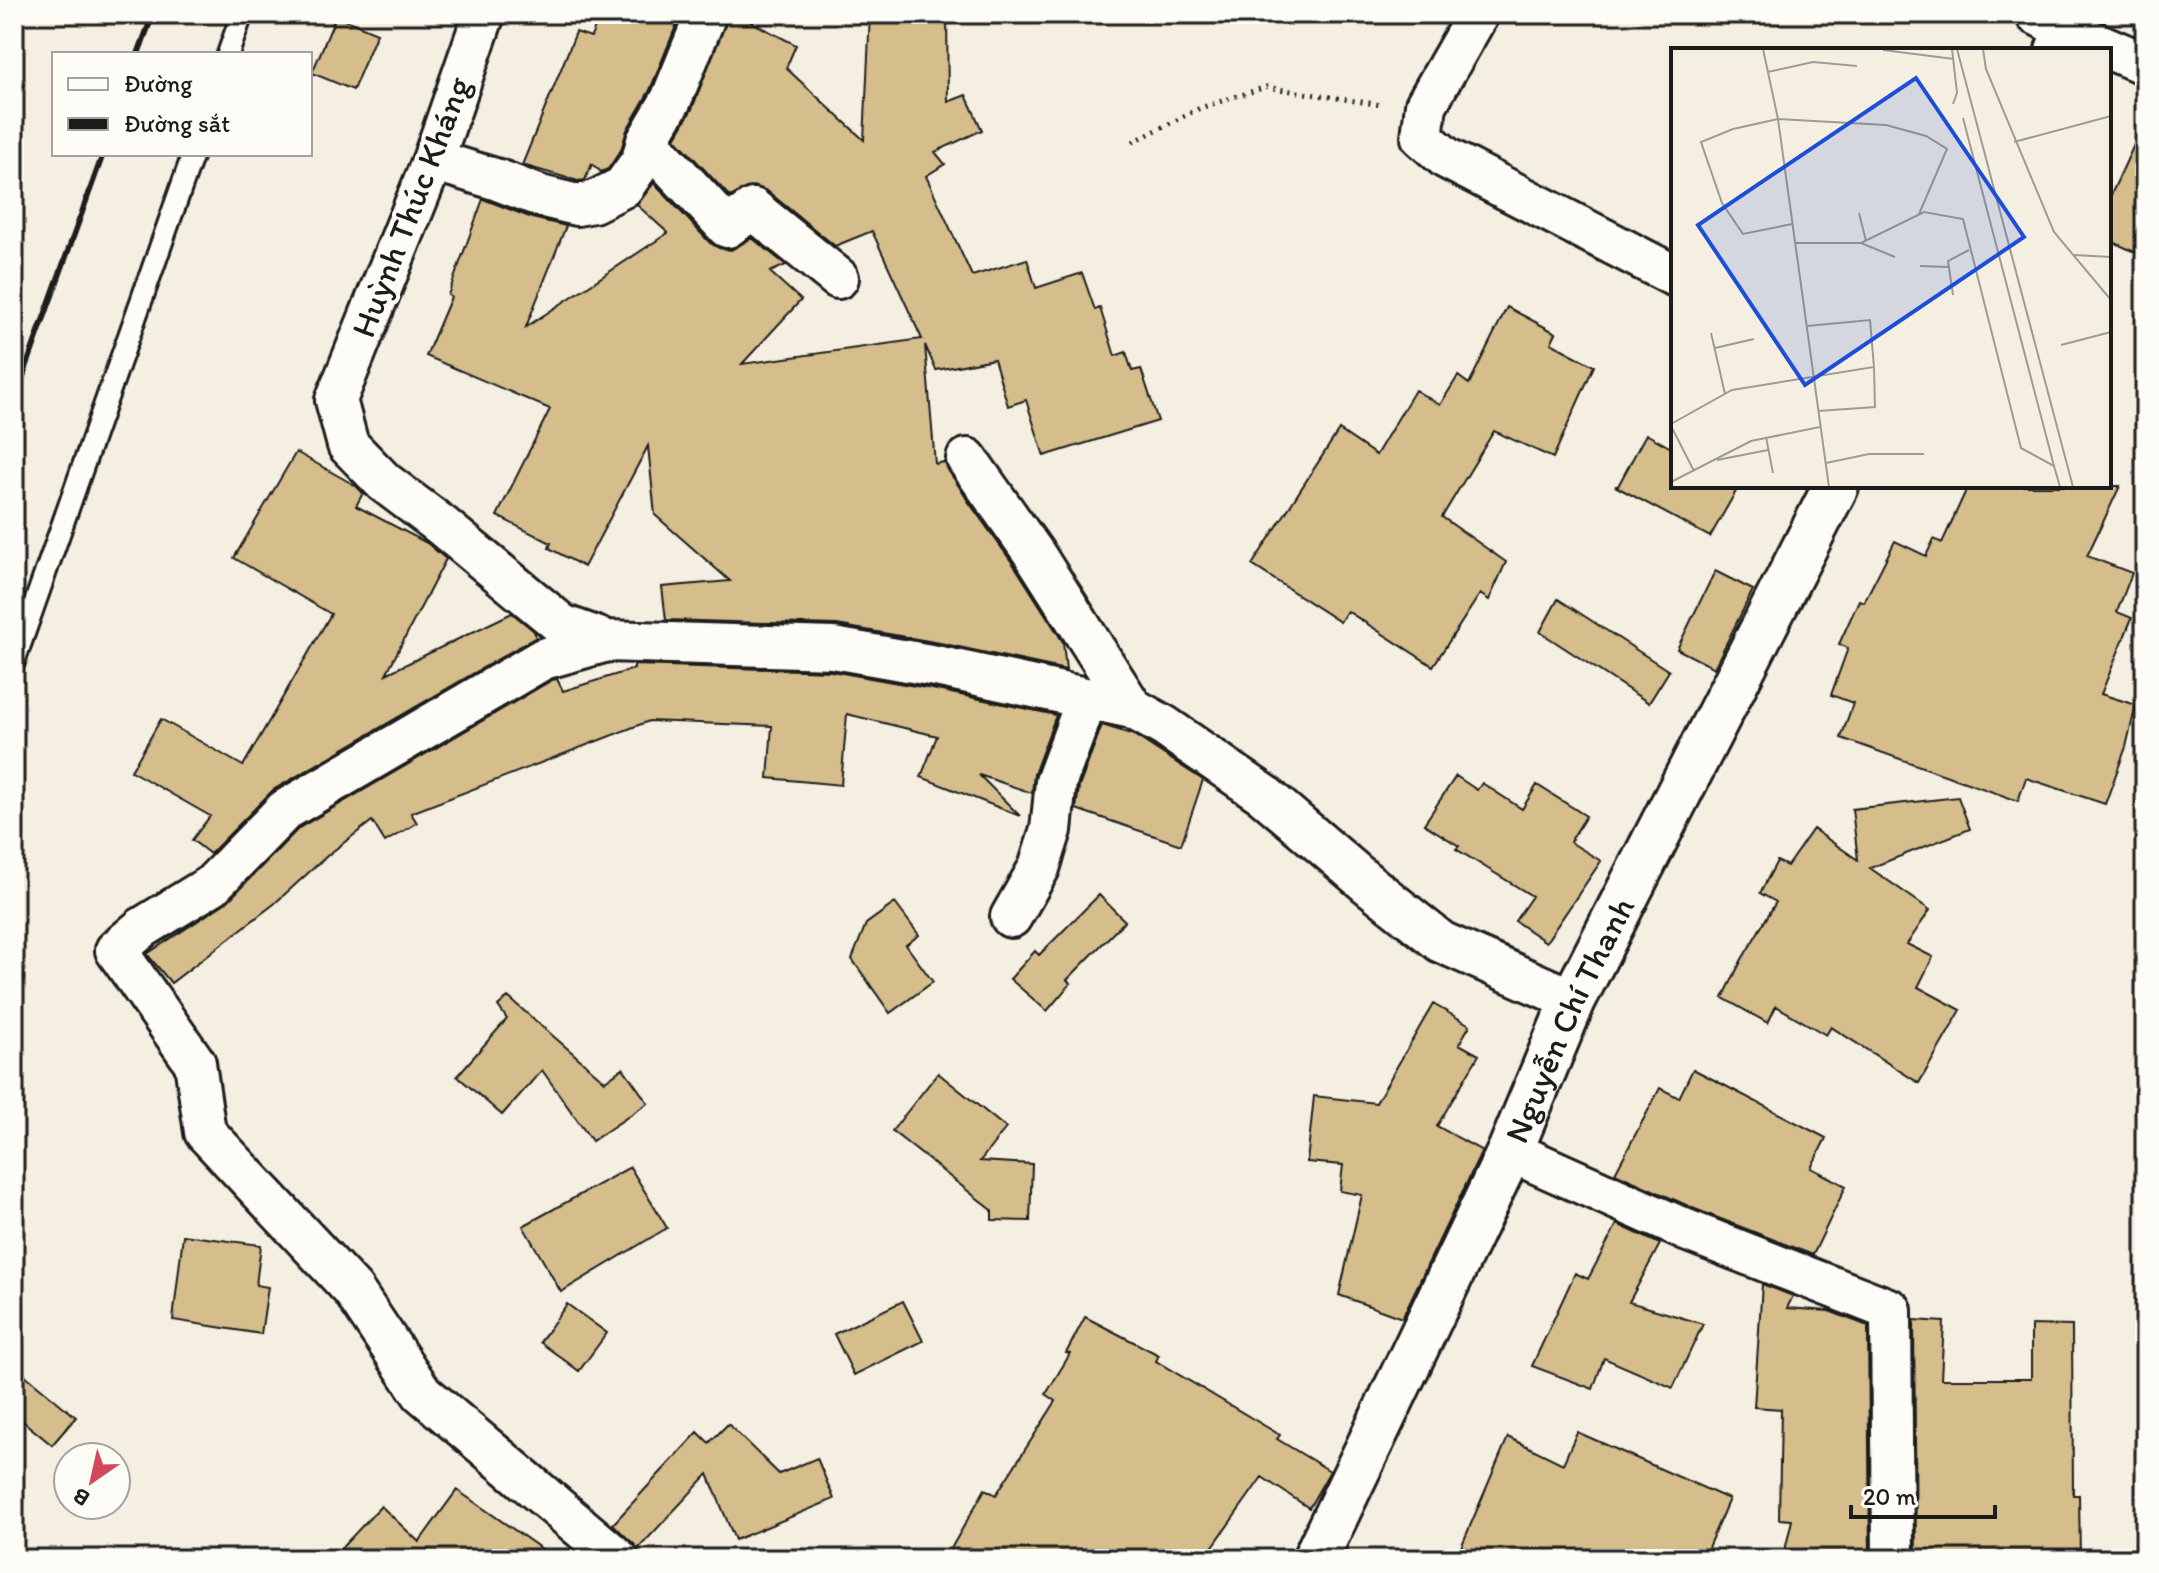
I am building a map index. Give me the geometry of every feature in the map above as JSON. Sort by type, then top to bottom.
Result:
[{"type":"main road","name":"Nguyễn Chí Thanh","points":[[1315,1559],[1510,1151],[1573,1000],[1835,488]]},
{"type":"street","name":"Huỳnh Thúc Kháng","points":[[484,14],[433,160],[336,400],[348,445],[384,482],[562,625],[607,641]]},
{"type":"street","points":[[433,160],[540,196],[577,205],[593,202],[623,187],[642,160],[647,141],[671,100],[706,14]]},
{"type":"street","points":[[1478,14],[1426,105],[1422,137],[1446,158],[1671,274]]},
{"type":"street","points":[[2059,27],[2108,48]]},
{"type":"street","points":[[2111,49],[2145,64]]},
{"type":"street","points":[[647,141],[727,227],[753,209],[838,278]]},
{"type":"street","points":[[967,459],[1035,555],[1132,708]]},
{"type":"street","points":[[618,1559],[422,1393],[353,1290],[205,1132],[195,1063],[116,950],[142,928],[212,885],[285,810],[543,659],[607,641],[833,648],[936,666],[1132,708],[1164,726],[1263,794],[1441,942],[1573,1000]]},
{"type":"street","points":[[1011,917],[1039,868],[1051,830],[1056,782],[1087,699]]},
{"type":"street","points":[[1510,1151],[1686,1230],[1891,1310],[1893,1559]]},
{"type":"lane","points":[[229,52],[242,14]]},
{"type":"lane","points":[[14,662],[192,156]]},
{"type":"path","points":[[1133,142],[1200,108],[1266,87],[1394,107],[1426,105]]},
{"type":"building","points":[[600,14],[681,14],[650,90],[627,130],[621,150],[608,169],[601,172],[592,164],[585,180],[578,181],[522,165],[576,32],[591,37]]},
{"type":"building","points":[[728,14],[736,14],[796,45],[786,68],[864,140],[870,14],[947,15],[948,102],[966,95],[982,130],[935,152],[945,164],[926,176],[972,276],[1027,259],[1036,288],[1082,273],[1095,310],[1100,308],[1115,356],[1126,352],[1132,371],[1141,369],[1158,421],[1044,456],[1026,400],[1008,406],[994,359],[936,370],[925,345],[935,464],[944,462],[1016,568],[1063,642],[1066,670],[837,625],[666,620],[662,587],[730,581],[655,515],[648,446],[584,567],[549,548],[551,543],[497,516],[550,409],[426,356],[451,297],[448,295],[483,199],[532,218],[566,226],[526,327],[668,233],[637,205],[654,183],[710,243],[731,250],[752,238],[786,265],[770,272],[801,300],[742,364],[922,339],[872,231],[835,246],[767,191],[753,186],[730,197],[675,138],[692,109]]},
{"type":"building","points":[[336,16],[377,33],[353,90],[312,73]]},
{"type":"building","points":[[2145,121],[2145,257],[2111,241],[2111,195]]},
{"type":"building","points":[[1507,307],[1556,333],[1551,343],[1594,366],[1553,458],[1494,431],[1442,517],[1506,562],[1489,600],[1480,594],[1433,666],[1347,611],[1340,622],[1252,565],[1339,430],[1376,455],[1415,390],[1440,405],[1458,376],[1469,384]]},
{"type":"building","points":[[1646,434],[1671,448],[1671,488],[1738,488],[1710,537],[1615,486],[1618,486]]},
{"type":"building","points":[[296,452],[356,486],[363,493],[356,506],[427,543],[446,559],[386,674],[512,613],[534,631],[536,637],[273,790],[210,854],[192,840],[210,816],[131,771],[161,719],[243,766],[331,614],[234,558]]},
{"type":"building","points":[[2120,486],[2087,556],[2132,573],[2117,612],[2132,618],[2101,694],[2136,705],[2126,747],[2105,804],[2026,778],[2018,801],[1841,738],[1853,703],[1831,695],[1848,648],[1839,644],[1859,600],[1864,602],[1895,541],[1926,556],[1934,539],[1942,543],[1967,488]]},
{"type":"building","points":[[1715,571],[1753,590],[1714,668],[1677,649]]},
{"type":"building","points":[[1558,599],[1669,671],[1649,703],[1540,632]]},
{"type":"building","points":[[634,665],[831,671],[1056,715],[1034,774],[1032,793],[979,775],[1020,816],[921,777],[937,736],[847,714],[841,785],[768,778],[772,726],[649,721],[411,813],[417,823],[385,842],[372,821],[328,855],[274,904],[171,983],[147,954],[228,901],[299,828],[552,680],[557,679],[563,691],[634,669]]},
{"type":"building","points":[[1102,725],[1134,735],[1203,780],[1181,845],[1076,809],[1079,787]]},
{"type":"building","points":[[1456,776],[1477,790],[1482,783],[1522,809],[1537,785],[1586,816],[1570,842],[1601,861],[1546,942],[1515,921],[1532,896],[1456,849],[1459,846],[1424,824]]},
{"type":"building","points":[[1958,797],[1970,829],[1870,868],[1930,910],[1907,944],[1933,957],[1918,987],[1961,1010],[1919,1083],[1831,1027],[1826,1035],[1776,1006],[1768,1023],[1723,998],[1776,902],[1760,893],[1777,861],[1787,866],[1813,829],[1858,860],[1852,809]]},
{"type":"building","points":[[1099,895],[1125,921],[1067,980],[1071,983],[1047,1011],[1010,979],[1035,951],[1039,955]]},
{"type":"building","points":[[895,903],[919,935],[906,945],[933,982],[890,1013],[852,959],[866,924]]},
{"type":"building","points":[[508,997],[605,1081],[623,1068],[648,1103],[592,1141],[542,1070],[502,1115],[457,1076],[507,1019],[498,1006]]},
{"type":"building","points":[[1433,1004],[1470,1025],[1459,1044],[1479,1055],[1437,1126],[1482,1151],[1402,1318],[1339,1295],[1362,1195],[1340,1191],[1343,1165],[1307,1162],[1314,1096],[1376,1103]]},
{"type":"building","points":[[1693,1069],[1826,1138],[1811,1168],[1846,1186],[1813,1255],[1695,1209],[1615,1173],[1660,1088],[1679,1098]]},
{"type":"building","points":[[938,1073],[1006,1128],[980,1161],[1032,1164],[1030,1221],[992,1220],[992,1210],[892,1131]]},
{"type":"building","points":[[630,1167],[667,1228],[561,1292],[523,1226]]},
{"type":"building","points":[[1617,1224],[1660,1244],[1629,1302],[1703,1324],[1673,1388],[1604,1358],[1593,1389],[1532,1366],[1575,1273],[1588,1279]]},
{"type":"building","points":[[183,1235],[261,1245],[256,1285],[268,1287],[261,1334],[173,1320]]},
{"type":"building","points":[[1762,1284],[1793,1296],[1787,1308],[1829,1311],[1868,1326],[1870,1559],[1783,1559],[1792,1520],[1779,1519],[1781,1409],[1754,1407]]},
{"type":"building","points":[[903,1301],[923,1341],[854,1375],[834,1334]]},
{"type":"building","points":[[567,1304],[607,1333],[579,1371],[540,1342]]},
{"type":"building","points":[[1085,1317],[1159,1355],[1156,1361],[1280,1435],[1277,1439],[1330,1471],[1309,1508],[1262,1477],[1204,1559],[945,1559],[985,1489],[996,1495],[1056,1401],[1046,1394],[1070,1354],[1066,1353]]},
{"type":"building","points":[[1914,1320],[1944,1322],[1941,1379],[2031,1379],[2031,1325],[2072,1326],[2073,1495],[2079,1495],[2080,1559],[1916,1559]]},
{"type":"building","points":[[14,1366],[76,1417],[55,1441],[52,1441],[52,1445],[14,1414]]},
{"type":"building","points":[[728,1424],[779,1474],[817,1458],[834,1499],[735,1540],[708,1474],[638,1549],[613,1524],[698,1432],[709,1443]]},
{"type":"building","points":[[1577,1432],[1729,1499],[1703,1559],[1456,1559],[1508,1437],[1563,1464]]},
{"type":"building","points":[[457,1490],[556,1559],[331,1559],[381,1506],[419,1542]]},
{"type":"railway","points":[[139,52],[153,14]]},
{"type":"railway","points":[[14,401],[102,156]]}]
